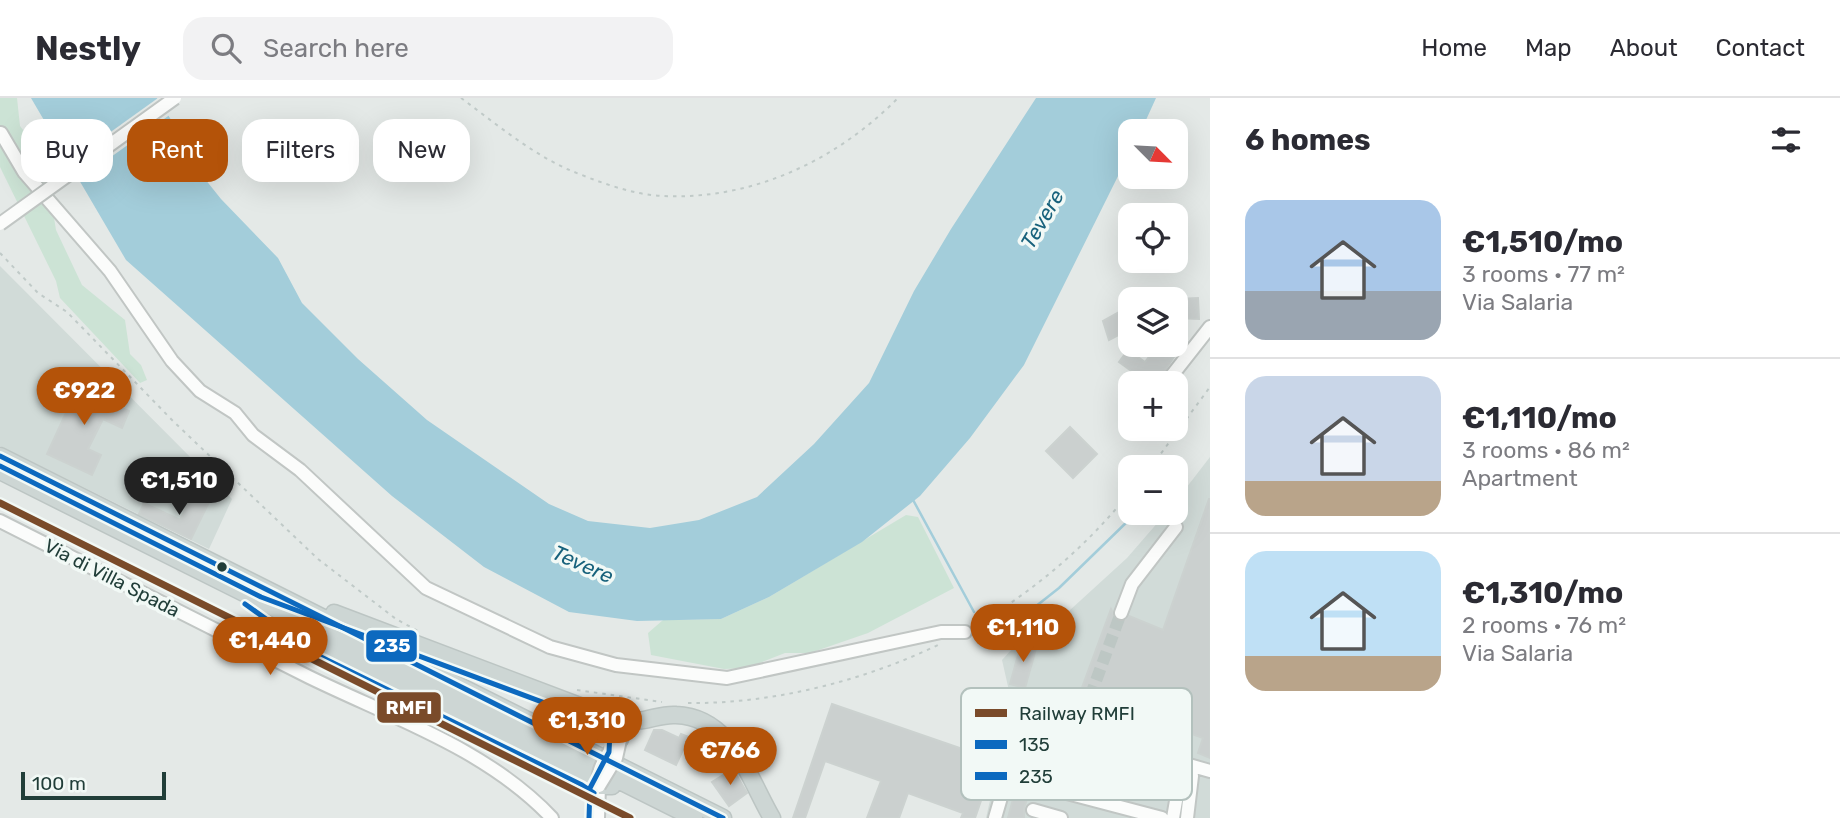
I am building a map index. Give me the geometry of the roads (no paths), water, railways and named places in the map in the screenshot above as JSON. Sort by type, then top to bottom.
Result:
[{"type":"main road","points":[[0,456],[723,818]]},
{"type":"main road","points":[[0,471],[694,818]]},
{"type":"main road","points":[[264,589],[606,716],[642,720],[679,715],[695,719],[713,728],[736,751],[772,818]]},
{"type":"main road","points":[[242,592],[312,643],[586,777],[599,786],[618,788],[676,818]]},
{"type":"main road","points":[[606,716],[618,728],[620,739]]},
{"type":"main road","points":[[620,739],[642,720]]},
{"type":"street","points":[[0,224],[175,98]]},
{"type":"street","points":[[1,133],[24,172],[110,271],[172,361],[200,391],[234,413],[253,435],[300,470],[426,588],[550,647],[616,665],[727,678],[941,632],[965,632]]},
{"type":"street","points":[[1175,371],[1210,327]]},
{"type":"street","name":"Via di Villa Spada","points":[[0,521],[227,637],[468,754],[508,777],[552,818]]},
{"type":"street","points":[[1121,613],[1132,584],[1176,527]]},
{"type":"street","points":[[598,818],[599,786],[616,758],[620,739]]},
{"type":"street","points":[[1192,766],[1210,771]]},
{"type":"street","points":[[995,818],[1000,800]]},
{"type":"street","points":[[1093,800],[1162,818]]},
{"type":"street","points":[[1173,818],[1176,800]]},
{"type":"street","points":[[1187,818],[1189,800]]},
{"type":"street","points":[[1033,810],[1060,818]]},
{"type":"water","name":"Tevere","points":[[31,98],[157,98],[171,119],[127,119],[127,182],[207,182],[278,258],[302,303],[358,359],[427,420],[549,504],[588,521],[650,528],[699,520],[757,497],[814,444],[869,383],[914,291],[1036,98],[1156,98],[1146,119],[1118,119],[1118,176],[1024,365],[970,438],[920,496],[862,542],[769,597],[721,619],[637,621],[569,612],[484,567],[392,496],[126,260],[80,182],[113,182],[113,119],[43,119]]},
{"type":"waterway","points":[[912,498],[974,612]]},
{"type":"waterway","points":[[986,632],[991,635],[1002,633],[1059,588],[1124,525]]},
{"type":"tunnel","points":[[1093,688],[1121,613]]},
{"type":"rail line","name":"RMFI","points":[[0,503],[630,818]]}]
